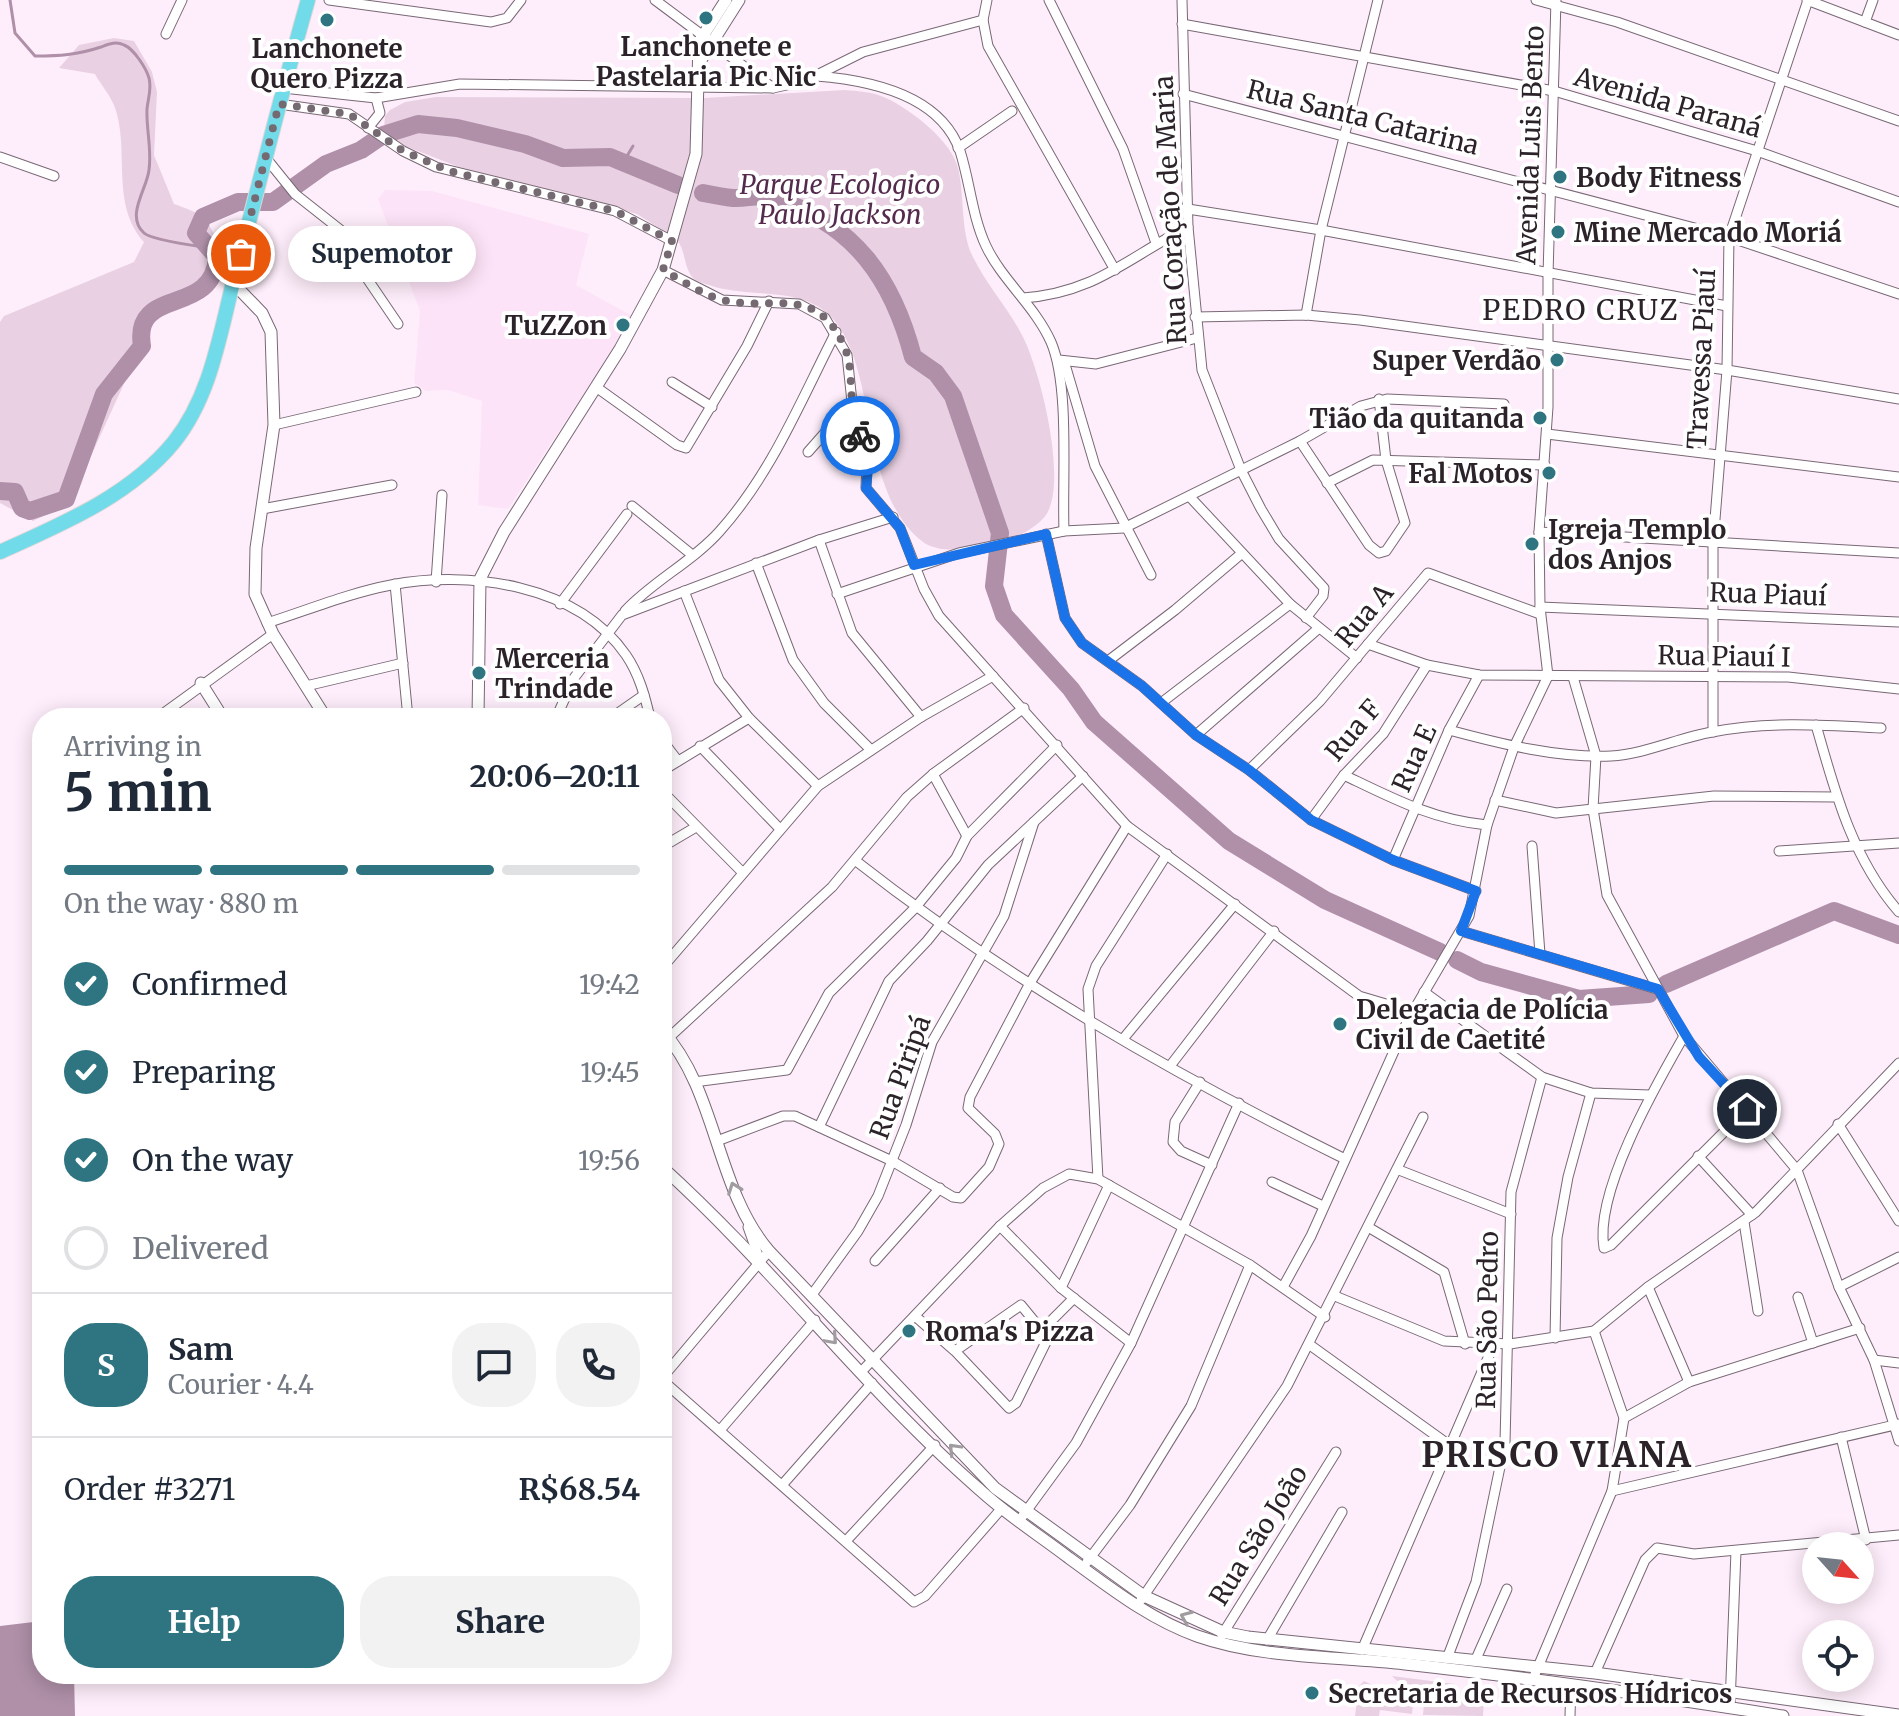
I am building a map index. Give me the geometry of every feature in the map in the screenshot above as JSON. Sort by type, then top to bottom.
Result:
[{"type":"main road","points":[[0,552],[99,504],[138,477],[173,443],[205,389],[308,0]]},
{"type":"street","points":[[166,34],[182,0]]},
{"type":"street","points":[[330,0],[497,22],[507,18],[521,0]]},
{"type":"street","points":[[412,12],[421,0]]},
{"type":"street","points":[[655,0],[773,88]]},
{"type":"street","points":[[478,708],[480,579],[504,532],[596,387],[663,270],[696,154],[699,64],[707,38],[726,0]]},
{"type":"street","points":[[707,38],[739,0]]},
{"type":"street","points":[[987,0],[983,20],[985,39],[1009,87],[1115,270]]},
{"type":"street","points":[[1049,0],[1123,149],[1156,243]]},
{"type":"street","name":"Rua Coração de Maria","points":[[1182,0],[1188,227],[1197,338],[1207,384],[1241,470],[1275,532],[1324,588],[1323,596],[1306,618]]},
{"type":"street","points":[[1306,315],[1321,230],[1378,0]]},
{"type":"street","points":[[1536,0],[1556,2],[1783,78],[1899,121]]},
{"type":"street","points":[[1807,0],[1899,35]]},
{"type":"street","name":"Travessa Piauí","points":[[1713,732],[1713,544],[1727,370],[1729,237],[1807,0]]},
{"type":"street","points":[[1865,22],[1873,0]]},
{"type":"street","name":"Avenida Luis Bento","points":[[1548,676],[1540,611],[1539,532],[1547,434],[1556,2]]},
{"type":"street","points":[[283,88],[372,98],[460,84],[773,88],[791,86],[863,52],[983,20]]},
{"type":"street","name":"Avenida Paraná","points":[[1182,24],[1268,37],[1363,58],[1554,91],[1757,151],[1899,202]]},
{"type":"street","points":[[816,76],[865,81],[911,98],[933,114],[958,148],[987,250],[1046,332],[1060,360],[1095,466],[1124,528],[1151,575]]},
{"type":"street","name":"Rua Santa Catarina","points":[[1183,94],[1729,237],[1899,294]]},
{"type":"street","points":[[365,125],[361,105],[372,98]]},
{"type":"street","points":[[365,125],[380,113],[372,98]]},
{"type":"street","points":[[279,104],[340,111],[403,151],[436,167],[615,211],[672,241]]},
{"type":"street","points":[[958,148],[1012,111]]},
{"type":"street","points":[[0,157],[54,176]]},
{"type":"street","points":[[266,158],[295,194],[352,239],[361,254],[362,271],[398,324]]},
{"type":"street","points":[[1188,209],[1321,230],[1548,275],[1727,306]]},
{"type":"street","points":[[1023,298],[1071,292],[1188,227]]},
{"type":"street","points":[[663,270],[722,300],[769,301],[808,307],[836,332],[847,355],[852,402],[867,462],[866,488],[893,517],[939,616],[1127,826],[1359,996],[1413,1012]]},
{"type":"street","points":[[233,283],[262,313],[269,326],[274,425],[254,582],[267,623],[320,708]]},
{"type":"street","points":[[596,387],[682,448],[690,446],[769,301]]},
{"type":"street","points":[[1195,317],[1306,315],[1727,370],[1899,399]]},
{"type":"street","points":[[560,708],[574,678],[622,615],[650,586],[715,536],[768,469],[836,332]]},
{"type":"street","points":[[1060,360],[1096,364],[1197,338]]},
{"type":"street","points":[[1060,360],[1064,531]]},
{"type":"street","points":[[672,382],[712,407]]},
{"type":"street","points":[[274,425],[416,392]]},
{"type":"street","points":[[1300,441],[1369,545],[1379,553],[1386,551],[1405,523],[1386,460],[1379,399]]},
{"type":"street","points":[[837,594],[914,565],[1046,534],[1124,528],[1379,399],[1504,404]]},
{"type":"street","points":[[808,452],[852,402]]},
{"type":"street","points":[[1547,434],[1899,477]]},
{"type":"street","points":[[1327,483],[1373,460],[1545,465]]},
{"type":"street","points":[[262,509],[392,485]]},
{"type":"street","points":[[436,582],[442,495]]},
{"type":"street","points":[[1190,497],[1290,604],[1357,658]]},
{"type":"street","points":[[560,604],[630,510],[691,554]]},
{"type":"street","points":[[622,615],[819,540],[893,517]]},
{"type":"street","points":[[1539,532],[1899,553]]},
{"type":"street","points":[[1046,534],[1069,627],[1082,643],[1161,703],[1196,735],[1249,770],[1311,820],[1393,860],[1476,891]]},
{"type":"street","points":[[819,540],[852,633],[921,717]]},
{"type":"street","points":[[1108,661],[1241,554]]},
{"type":"street","points":[[756,563],[793,660],[824,703],[871,750]]},
{"type":"street","name":"Rua A","points":[[1249,770],[1310,712],[1430,572],[1540,611]]},
{"type":"street","points":[[267,623],[395,584],[480,579],[521,588],[560,604],[608,633],[626,656],[647,708]]},
{"type":"street","points":[[395,584],[407,708]]},
{"type":"street","points":[[684,591],[712,667],[749,718],[818,786]]},
{"type":"street","points":[[1161,703],[1290,604]]},
{"type":"street","name":"Rua Piauí","points":[[1540,611],[1899,622]]},
{"type":"street","points":[[1196,735],[1319,628]]},
{"type":"street","points":[[170,708],[273,634]]},
{"type":"street","name":"Rua Piauí I","points":[[1368,644],[1427,665],[1479,675],[1788,677],[1899,689]]},
{"type":"street","points":[[306,686],[403,663]]},
{"type":"street","name":"Rua F","points":[[1311,820],[1344,775],[1383,734],[1427,665]]},
{"type":"street","name":"Rua E","points":[[1393,860],[1449,730],[1479,675]]},
{"type":"street","points":[[672,956],[818,786],[921,717],[993,676]]},
{"type":"street","points":[[1283,1287],[1413,1012],[1461,931],[1476,891],[1487,825],[1495,800],[1514,747],[1548,676]]},
{"type":"street","points":[[1573,677],[1596,756],[1593,809],[1607,895],[1684,1036],[1709,1070],[1747,1109],[1797,1170],[1839,1287],[1874,1360],[1899,1441]]},
{"type":"street","points":[[201,683],[217,708]]},
{"type":"street","points":[[625,708],[644,695]]},
{"type":"street","points":[[672,1030],[856,861],[907,797],[933,774],[1024,708]]},
{"type":"street","points":[[672,765],[749,718]]},
{"type":"street","points":[[1449,730],[1514,747],[1596,756],[1631,752],[1713,732],[1791,723],[1881,728]]},
{"type":"street","points":[[1816,725],[1836,797],[1854,844],[1877,885],[1899,912]]},
{"type":"street","points":[[694,1082],[787,1070],[829,993],[915,908],[956,858],[967,836],[1057,745]]},
{"type":"street","points":[[700,746],[780,829]]},
{"type":"street","points":[[672,753],[678,761]]},
{"type":"street","points":[[933,774],[967,836]]},
{"type":"street","points":[[1344,775],[1415,810],[1451,821],[1487,825]]},
{"type":"street","points":[[819,1127],[883,989],[988,865],[1083,776]]},
{"type":"street","points":[[1495,800],[1544,813],[1746,794],[1836,797]]},
{"type":"street","points":[[672,802],[743,873]]},
{"type":"street","name":"Rua Piripá","points":[[811,1296],[866,1219],[892,1161],[932,1042],[1007,908],[1034,822]]},
{"type":"street","points":[[717,1141],[788,1115],[892,1161],[956,1199],[964,1196],[989,1167],[999,1144],[995,1134],[970,1111],[967,1103],[1030,983],[1127,826]]},
{"type":"street","points":[[672,841],[696,827]]},
{"type":"street","points":[[1779,851],[1899,843]]},
{"type":"street","points":[[1532,846],[1540,954]]},
{"type":"street","points":[[1098,1179],[1088,989],[1096,966],[1167,854]]},
{"type":"street","points":[[856,861],[915,908],[1090,1020],[1343,1158]]},
{"type":"street","points":[[1123,1039],[1235,904]]},
{"type":"street","points":[[1170,1066],[1274,931]]},
{"type":"street","points":[[1461,931],[1658,989]]},
{"type":"street","points":[[1424,992],[1542,1077],[1591,1093],[1650,1095]]},
{"type":"street","points":[[1684,1036],[1650,1095],[1607,1203],[1604,1248],[1611,1245],[1747,1109]]},
{"type":"street","points":[[672,1049],[694,1082],[760,1261]]},
{"type":"street","points":[[1335,1296],[1432,1339],[1465,1344],[1510,1344],[1594,1331],[1648,1287],[1748,1218],[1899,1063]]},
{"type":"street","name":"Rua São Pedro","points":[[1448,1656],[1476,1582],[1505,1443],[1514,1176],[1542,1077]]},
{"type":"street","points":[[1200,1082],[1172,1132],[1173,1142],[1181,1151],[1212,1165]]},
{"type":"street","points":[[1555,1338],[1557,1238],[1568,1177],[1591,1093]]},
{"type":"street","points":[[1023,1516],[1076,1443],[1131,1343],[1239,1103]]},
{"type":"street","points":[[1140,1602],[1278,1402],[1325,1317],[1423,1117]]},
{"type":"street","points":[[1838,1124],[1899,1221]]},
{"type":"street","points":[[1698,1156],[1748,1218],[1758,1311]]},
{"type":"street","points":[[1399,1170],[1511,1214]]},
{"type":"street","points":[[861,1372],[1000,1226],[1060,1177],[1077,1173],[1098,1179],[1250,1265],[1325,1317]]},
{"type":"street","points":[[672,1178],[760,1261],[861,1372],[935,1445],[1002,1508],[1023,1516]]},
{"type":"street","points":[[1272,1182],[1323,1206]]},
{"type":"street","points":[[1061,1288],[1109,1185]]},
{"type":"street","points":[[875,1261],[940,1188]]},
{"type":"street","points":[[746,1221],[769,1251],[872,1361],[1023,1516],[1140,1602],[1194,1635],[1267,1640],[1494,1676],[1730,1705],[1781,1716],[1778,1699]]},
{"type":"street","points":[[1000,1226],[1061,1288],[1131,1343]]},
{"type":"street","points":[[1368,1227],[1444,1272],[1465,1344]]},
{"type":"street","points":[[672,1367],[769,1251]]},
{"type":"street","points":[[1839,1287],[1899,1257]]},
{"type":"street","points":[[1086,1564],[1130,1505],[1191,1406],[1250,1265]]},
{"type":"street","points":[[1648,1287],[1689,1382]]},
{"type":"street","points":[[1798,1297],[1813,1343]]},
{"type":"street","points":[[1043,1329],[1074,1298]]},
{"type":"street","points":[[915,1316],[955,1351],[1011,1408],[1047,1343],[1043,1329],[1021,1305],[955,1351]]},
{"type":"street","points":[[721,1429],[815,1320]]},
{"type":"street","points":[[1624,1418],[1689,1382],[1860,1328]]},
{"type":"street","points":[[1533,1679],[1612,1491],[1624,1418],[1594,1331]]},
{"type":"street","points":[[1356,1653],[1494,1344]]},
{"type":"street","points":[[1310,1345],[1449,1445]]},
{"type":"street","points":[[1874,1360],[1899,1363]]},
{"type":"street","points":[[783,1484],[872,1383]]},
{"type":"street","points":[[672,1387],[783,1484],[905,1597],[917,1602],[1002,1508]]},
{"type":"street","points":[[1612,1491],[1896,1424]]},
{"type":"street","points":[[1841,1437],[1864,1532]]},
{"type":"street","points":[[846,1541],[935,1445]]},
{"type":"street","name":"Rua São João","points":[[1221,1637],[1336,1452]]},
{"type":"street","points":[[1267,1640],[1342,1512]]},
{"type":"street","points":[[1874,1539],[1899,1535]]},
{"type":"street","points":[[1595,1673],[1645,1560],[1652,1551],[1662,1547],[1694,1554],[1802,1545]]},
{"type":"street","points":[[1730,1705],[1736,1551]]},
{"type":"street","points":[[1476,1659],[1507,1589]]},
{"type":"street","points":[[1221,1637],[1356,1653],[1476,1659],[1899,1715]]},
{"type":"street","points":[[1494,1676],[1496,1662]]},
{"type":"street","points":[[1570,1716],[1571,1684]]},
{"type":"shaded area","points":[[385,190],[432,191],[589,234],[576,285],[634,317],[508,509],[478,505],[482,401],[448,390],[426,391],[414,383],[420,311],[378,199]]},
{"type":"shaded area","points":[[32,1622],[32,1684],[74,1684],[75,1716],[0,1716],[0,1626]]},
{"type":"green space","points":[[114,38],[134,41],[152,72],[157,92],[154,155],[174,204],[196,213],[210,226],[217,242],[219,258],[216,271],[208,283],[149,329],[75,491],[59,509],[33,521],[0,503],[0,322],[4,316],[134,262],[144,242],[127,211],[119,125],[113,104],[95,74],[59,68],[79,45]]},
{"type":"green space","name":"Parque Ecologico Paulo Jackson","points":[[845,90],[876,94],[896,103],[929,127],[948,147],[958,168],[969,247],[1031,355],[1050,428],[1054,478],[1052,499],[1041,521],[1028,531],[995,544],[954,550],[937,548],[923,542],[903,521],[888,494],[858,371],[848,343],[834,320],[822,309],[794,298],[730,290],[700,282],[690,273],[677,240],[637,214],[459,167],[392,141],[384,129],[385,116],[390,110],[405,102],[436,97],[704,98]]},
{"type":"green space","points":[[1392,1676],[1455,1684],[1440,1689],[1422,1689],[1397,1681]]},
{"type":"green space","points":[[1364,1681],[1404,1700],[1404,1703],[1413,1704],[1412,1714],[1380,1710],[1379,1716],[1355,1716],[1359,1686]]},
{"type":"green space","points":[[1477,1696],[1484,1699],[1483,1716],[1423,1715],[1424,1703],[1450,1704]]},
{"type":"waterway","points":[[10,0],[15,33],[35,56],[76,53],[115,43],[128,47],[136,55],[150,86],[147,109],[150,162],[136,219],[148,236],[209,248]]},
{"type":"waterway","points":[[0,491],[15,492],[22,508],[30,511],[66,499],[104,394],[142,346],[142,327],[149,315],[202,288],[212,276],[217,257],[196,233],[203,217],[238,202],[273,202],[326,164],[361,150],[383,135],[418,124],[457,128],[525,144],[563,158],[610,157],[678,185]]},
{"type":"waterway","points":[[624,161],[633,146]]},
{"type":"waterway","points":[[703,193],[733,198],[769,197],[803,210],[828,223],[866,258],[894,303],[913,357],[936,373],[953,396],[1000,533],[994,586],[1004,615],[1071,689],[1094,722],[1229,841],[1325,900],[1440,952]]},
{"type":"waterway","points":[[1666,984],[1834,911],[1899,935]]},
{"type":"waterway","points":[[1457,960],[1481,972],[1579,999],[1649,994]]},
{"type":"way so far","points":[[241,254],[279,104],[340,111],[403,151],[436,167],[531,193],[615,211],[631,218],[672,241],[663,270],[703,292],[722,300],[788,302],[817,312],[844,345],[860,436]]},
{"type":"place","name":"Lanchonete e Pastelaria Pic Nic","points":[[706,18]]},
{"type":"place","name":"Lanchonete Quero Pizza","points":[[327,20]]},
{"type":"place","name":"Body Fitness","points":[[1560,177]]},
{"type":"place","name":"Mine Mercado Moriá","points":[[1558,232]]},
{"type":"place","name":"Supemotor","points":[[241,254]]},
{"type":"place","name":"TuZZon","points":[[623,325]]},
{"type":"place","name":"Super Verdão","points":[[1557,360]]},
{"type":"place","name":"Tião da quitanda","points":[[1540,418]]},
{"type":"place","name":"Fal Motos","points":[[1549,473]]},
{"type":"place","name":"Igreja Templo dos Anjos","points":[[1532,544]]},
{"type":"place","name":"Merceria Trindade","points":[[479,673]]},
{"type":"place","name":"Delegacia de Polícia Civil de Caetité","points":[[1340,1024]]},
{"type":"place","name":"Roma's Pizza","points":[[909,1331]]},
{"type":"place","name":"Secretaria de Recursos Hídricos","points":[[1312,1693]]},
{"type":"district","name":"PEDRO CRUZ","points":[[1581,310]]},
{"type":"district","name":"PRISCO VIANA","points":[[1557,1455]]},
{"type":"route","points":[[860,436],[868,469],[866,488],[900,528],[914,565],[1046,534],[1065,618],[1082,643],[1142,686],[1196,735],[1249,770],[1311,820],[1393,860],[1476,891],[1461,931],[1658,989],[1699,1057],[1747,1109]]}]
